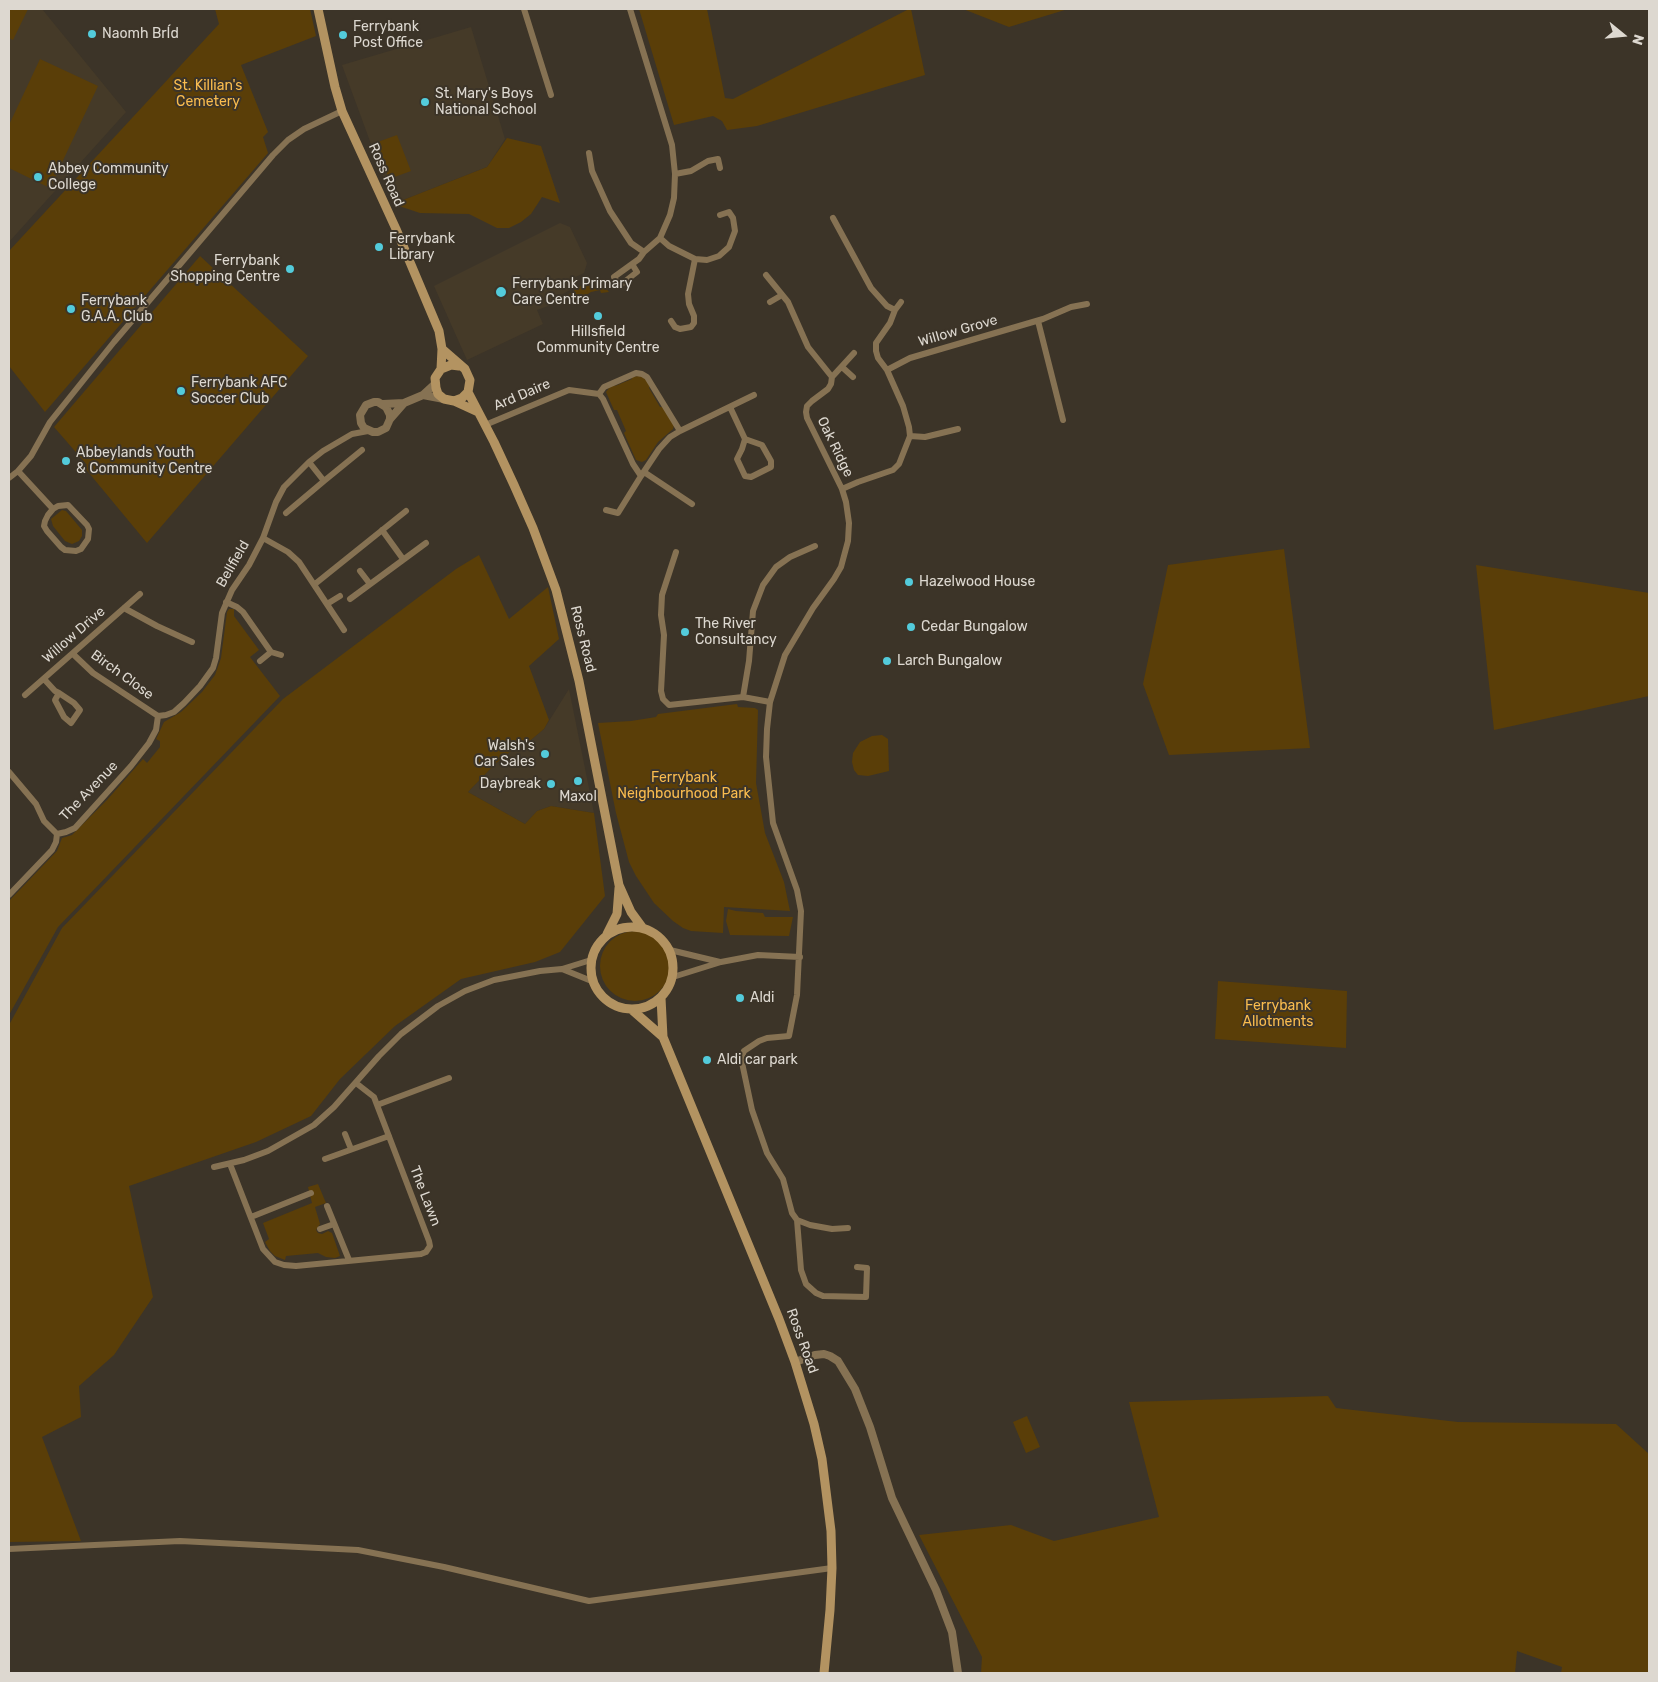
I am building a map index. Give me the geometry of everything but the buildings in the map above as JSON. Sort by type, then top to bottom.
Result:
[{"type":"main road","name":"Ross Road","points":[[318,9],[342,111],[439,331],[442,349],[441,369]]},
{"type":"main road","points":[[442,349],[468,374],[470,385],[468,392],[462,398],[449,400]]},
{"type":"main road","points":[[460,366],[451,365],[441,369],[435,384],[438,394],[478,413]]},
{"type":"main road","name":"Ross Road","points":[[468,392],[532,528],[561,608],[579,681],[619,885]]},
{"type":"main road","points":[[619,885],[630,912],[642,927]]},
{"type":"main road","points":[[606,935],[624,927],[642,927],[656,933],[670,950],[674,966],[673,977],[668,990],[661,998],[649,1006],[631,1009],[617,1007],[597,990],[591,976],[591,960],[597,945],[606,935],[617,914],[619,885]]},
{"type":"main road","points":[[661,998],[663,1038]]},
{"type":"main road","points":[[631,1009],[663,1038]]},
{"type":"main road","name":"Ross Road","points":[[663,1038],[796,1362],[810,1408],[822,1458],[830,1522],[832,1568],[824,1673]]},
{"type":"street","points":[[526,9],[550,95]]},
{"type":"street","points":[[630,9],[672,145],[675,174],[674,198],[670,215],[660,238],[632,264]]},
{"type":"street","points":[[9,478],[18,471],[30,456],[50,422],[114,342],[273,155],[288,140],[304,129],[342,111]]},
{"type":"street","points":[[589,153],[592,171],[610,211],[630,243],[644,252]]},
{"type":"street","points":[[675,174],[691,171],[708,161],[718,159],[720,168]]},
{"type":"street","points":[[660,238],[695,260],[707,260],[719,256],[729,246],[735,231],[729,212],[720,215]]},
{"type":"street","points":[[833,218],[871,288],[883,302],[895,310]]},
{"type":"street","points":[[671,321],[675,327],[680,329],[691,327],[694,323],[688,294],[695,260]]},
{"type":"street","points":[[766,275],[788,302],[808,347],[832,378]]},
{"type":"street","points":[[770,302],[782,295]]},
{"type":"street","points":[[901,302],[895,310],[890,323],[876,343],[878,358],[887,370],[902,406],[910,436],[925,438],[958,429]]},
{"type":"street","name":"Willow Grove","points":[[887,370],[910,358],[1038,321],[1071,307],[1087,304]]},
{"type":"street","points":[[1038,321],[1063,420]]},
{"type":"street","name":"Oak Ridge","points":[[854,353],[832,378],[828,389],[807,406],[806,412],[807,418],[842,489],[893,470],[899,464],[910,436]]},
{"type":"street","points":[[842,367],[852,377]]},
{"type":"street","points":[[680,430],[647,377],[642,374],[636,374],[604,387],[599,394],[633,464],[642,474],[692,504]]},
{"type":"street","points":[[352,434],[366,405],[374,402],[383,404],[404,403],[423,395],[435,384]]},
{"type":"street","name":"Ard Daire","points":[[485,425],[569,390],[599,394]]},
{"type":"street","points":[[423,395],[449,400]]},
{"type":"street","points":[[606,510],[618,513],[659,448],[670,437],[680,430],[754,395]]},
{"type":"street","points":[[360,418],[361,423],[368,431],[378,432],[386,428],[390,419],[404,403]]},
{"type":"street","points":[[383,404],[389,410],[390,419]]},
{"type":"street","points":[[730,407],[745,438],[737,459],[745,476],[751,477],[771,467],[771,461],[762,445],[745,438]]},
{"type":"street","name":"Bellfield","points":[[158,716],[174,712],[208,676],[216,658],[222,613],[226,602],[263,538],[276,502],[284,487],[309,462],[352,434],[368,431]]},
{"type":"street","points":[[286,513],[362,450]]},
{"type":"street","points":[[309,462],[324,481]]},
{"type":"street","points":[[18,471],[53,509]]},
{"type":"street","points":[[842,489],[849,523],[848,541],[841,567],[785,656],[770,702],[766,757],[773,823],[798,897],[801,919],[797,996],[789,1036],[758,1041],[744,1051],[741,1058],[752,1110],[767,1153],[783,1179],[792,1213],[797,1220],[810,1226],[832,1229],[848,1228]]},
{"type":"street","points":[[68,505],[87,525],[89,529],[88,539],[81,549],[76,551],[65,550],[47,531],[44,526],[45,522],[53,509],[58,506],[68,505]]},
{"type":"street","points":[[315,584],[406,511]]},
{"type":"street","points":[[382,530],[403,559]]},
{"type":"street","points":[[263,538],[288,552],[299,562],[344,630]]},
{"type":"street","points":[[350,599],[426,543]]},
{"type":"street","points":[[743,697],[749,661],[753,611],[763,585],[776,567],[790,557],[815,546]]},
{"type":"street","points":[[676,552],[662,595],[661,615],[664,635],[661,691],[663,700],[669,705],[743,697],[770,702]]},
{"type":"street","points":[[360,570],[370,584]]},
{"type":"street","name":"Willow Drive","points":[[25,695],[140,594]]},
{"type":"street","points":[[328,604],[340,596]]},
{"type":"street","points":[[226,602],[243,612],[271,652],[281,655]]},
{"type":"street","points":[[124,608],[192,642]]},
{"type":"street","points":[[260,661],[271,652]]},
{"type":"street","name":"Birch Close","points":[[72,654],[94,673],[158,716]]},
{"type":"street","points":[[44,679],[80,710],[72,723],[64,717],[55,700],[59,693]]},
{"type":"street","name":"The Avenue","points":[[9,895],[52,850],[57,834],[75,828],[131,766],[149,743],[156,730],[158,716]]},
{"type":"street","points":[[9,772],[11,781],[36,804],[44,821],[57,834]]},
{"type":"street","points":[[670,950],[721,962]]},
{"type":"street","points":[[673,977],[721,962],[758,955],[800,957]]},
{"type":"street","points":[[214,1167],[230,1164],[268,1151],[314,1125],[334,1107],[401,1034],[438,1006],[465,990],[494,980],[521,974],[562,969],[591,960]]},
{"type":"street","points":[[562,969],[594,982]]},
{"type":"street","points":[[377,1105],[450,1078]]},
{"type":"street","name":"The Lawn","points":[[230,1164],[263,1249],[275,1262],[296,1266],[421,1254],[428,1250],[429,1241],[374,1097],[356,1083]]},
{"type":"street","points":[[345,1134],[351,1149]]},
{"type":"street","points":[[325,1159],[388,1136]]},
{"type":"street","points":[[251,1217],[311,1193]]},
{"type":"street","points":[[327,1206],[348,1260]]},
{"type":"street","points":[[797,1220],[802,1270],[810,1289],[823,1296],[866,1297],[867,1268],[857,1267]]},
{"type":"street","points":[[320,1229],[334,1224]]},
{"type":"street","points":[[796,1362],[815,1355],[824,1354],[830,1356],[838,1361],[855,1389],[870,1428],[892,1498],[930,1578],[952,1632],[958,1673]]},
{"type":"street","points":[[9,1549],[180,1541],[358,1550],[444,1567],[589,1601],[832,1568]]},
{"type":"shaded area","name":"Abbey Community College","points":[[9,9],[42,9],[126,112],[9,242]]},
{"type":"shaded area","name":"St. Mary's Boys National School","points":[[471,27],[505,139],[487,167],[393,204],[342,65]]},
{"type":"shaded area","name":"Ferrybank Primary Care Centre","points":[[560,223],[570,227],[587,263],[584,273],[567,281],[570,290],[561,295],[562,301],[537,310],[543,324],[467,360],[434,286]]},
{"type":"shaded area","points":[[569,689],[594,813],[551,806],[537,811],[525,824],[468,792],[495,764],[517,746],[520,749],[544,729]]},
{"type":"green space","points":[[9,9],[28,9],[13,40],[9,38]]},
{"type":"green space","name":"Ferrybank G.A.A. Club","points":[[215,9],[310,9],[316,36],[241,65],[268,132],[263,137],[268,153],[45,412],[9,366],[9,251],[219,24]]},
{"type":"green space","points":[[639,9],[707,9],[725,98],[733,99],[909,9],[911,9],[925,75],[757,126],[727,130],[722,121],[713,116],[674,125]]},
{"type":"green space","points":[[963,9],[1068,9],[1009,27]]},
{"type":"green space","points":[[40,59],[98,86],[50,188],[9,168],[9,125]]},
{"type":"green space","points":[[397,135],[411,171],[389,179],[375,143]]},
{"type":"green space","points":[[507,138],[541,146],[560,203],[542,197],[531,214],[509,228],[497,228],[469,214],[420,213],[393,204],[487,167]]},
{"type":"green space","name":"Ferrybank AFC Soccer Club","points":[[200,256],[308,356],[147,543],[84,467],[87,465],[54,427]]},
{"type":"green space","points":[[598,279],[609,292],[601,293],[600,290],[591,292],[580,298],[580,303],[570,304],[565,297],[582,285],[584,287]]},
{"type":"green space","points":[[631,377],[644,377],[660,407],[664,407],[674,425],[673,429],[658,442],[646,460],[642,462],[636,460],[624,433],[626,431],[617,410],[614,410],[606,392],[614,385],[632,379]]},
{"type":"green space","points":[[62,510],[66,511],[82,530],[82,536],[79,541],[72,544],[65,541],[53,526],[51,519]]},
{"type":"green space","points":[[1284,549],[1310,748],[1169,755],[1143,684],[1168,565]]},
{"type":"green space","points":[[479,555],[509,619],[548,587],[559,639],[529,666],[549,720],[544,729],[520,749],[517,746],[495,764],[468,792],[525,824],[537,811],[551,806],[594,813],[605,896],[560,952],[535,962],[461,979],[395,1026],[340,1079],[311,1116],[256,1142],[129,1186],[153,1297],[114,1355],[79,1386],[81,1417],[42,1437],[81,1541],[9,1542],[9,1025],[62,928],[283,699],[456,569]]},
{"type":"green space","points":[[1476,565],[1649,593],[1649,696],[1494,730]]},
{"type":"green space","points":[[229,609],[234,609],[234,616],[259,650],[250,657],[280,696],[58,927],[9,1015],[9,901],[57,851],[62,838],[72,835],[107,800],[143,759],[147,763],[160,747],[160,741],[156,739],[164,722],[181,712],[202,692],[215,675],[221,658]]},
{"type":"green space","name":"Ferrybank Neighbourhood Park","points":[[737,704],[738,707],[755,708],[758,710],[756,783],[765,833],[784,882],[790,911],[724,907],[723,933],[691,931],[673,921],[654,903],[629,862],[616,813],[598,723],[631,721],[656,717],[658,714]]},
{"type":"green space","points":[[882,735],[888,739],[889,771],[868,776],[858,775],[854,770],[852,762],[853,753],[860,742],[872,736]]},
{"type":"green space","points":[[728,909],[763,913],[765,917],[793,917],[789,936],[730,935],[726,921]]},
{"type":"green space","points":[[635,931],[648,934],[660,941],[667,953],[670,966],[667,979],[660,991],[648,998],[635,1001],[622,998],[610,991],[603,979],[600,966],[603,953],[610,941],[622,934]]},
{"type":"green space","name":"Ferrybank Allotments","points":[[1218,981],[1347,991],[1346,1048],[1215,1039]]},
{"type":"green space","points":[[318,1184],[326,1203],[315,1207],[320,1224],[316,1230],[322,1234],[328,1231],[332,1233],[340,1256],[335,1258],[326,1257],[318,1253],[286,1256],[285,1260],[275,1256],[265,1242],[269,1239],[263,1223],[312,1203],[308,1187]]},
{"type":"green space","points":[[1328,1396],[1336,1408],[1458,1422],[1616,1424],[1649,1454],[1649,1673],[1561,1673],[1562,1667],[1517,1651],[1515,1673],[981,1673],[982,1657],[919,1535],[1011,1525],[1054,1541],[1159,1517],[1129,1402]]},
{"type":"green space","points":[[1027,1416],[1040,1447],[1026,1453],[1013,1422]]},
{"type":"place","name":"Naomh BrÍd","points":[[92,34]]},
{"type":"place","name":"Ferrybank Post Office","points":[[343,35]]},
{"type":"place","name":"St. Mary's Boys National School","points":[[425,102]]},
{"type":"place","name":"Abbey Community College","points":[[38,177]]},
{"type":"place","name":"Ferrybank Library","points":[[379,247]]},
{"type":"place","name":"Ferrybank Shopping Centre","points":[[290,269]]},
{"type":"place","name":"Ferrybank Primary Care Centre","points":[[501,292]]},
{"type":"place","name":"Ferrybank G.A.A. Club","points":[[71,309]]},
{"type":"place","name":"Hillsfield Community Centre","points":[[598,316]]},
{"type":"place","name":"Ferrybank AFC Soccer Club","points":[[181,391]]},
{"type":"place","name":"Abbeylands Youth & Community Centre","points":[[66,461]]},
{"type":"place","name":"Hazelwood House","points":[[909,582]]},
{"type":"place","name":"Cedar Bungalow","points":[[911,627]]},
{"type":"place","name":"The River Consultancy","points":[[685,632]]},
{"type":"place","name":"Larch Bungalow","points":[[887,661]]},
{"type":"place","name":"Walsh's Car Sales","points":[[545,754]]},
{"type":"place","name":"Maxol","points":[[578,781]]},
{"type":"place","name":"Daybreak","points":[[551,784]]},
{"type":"place","name":"Aldi","points":[[740,998]]},
{"type":"place","name":"Aldi car park","points":[[707,1060]]},
{"type":"park label","name":"St. Killian's Cemetery","points":[[208,94]]}]
